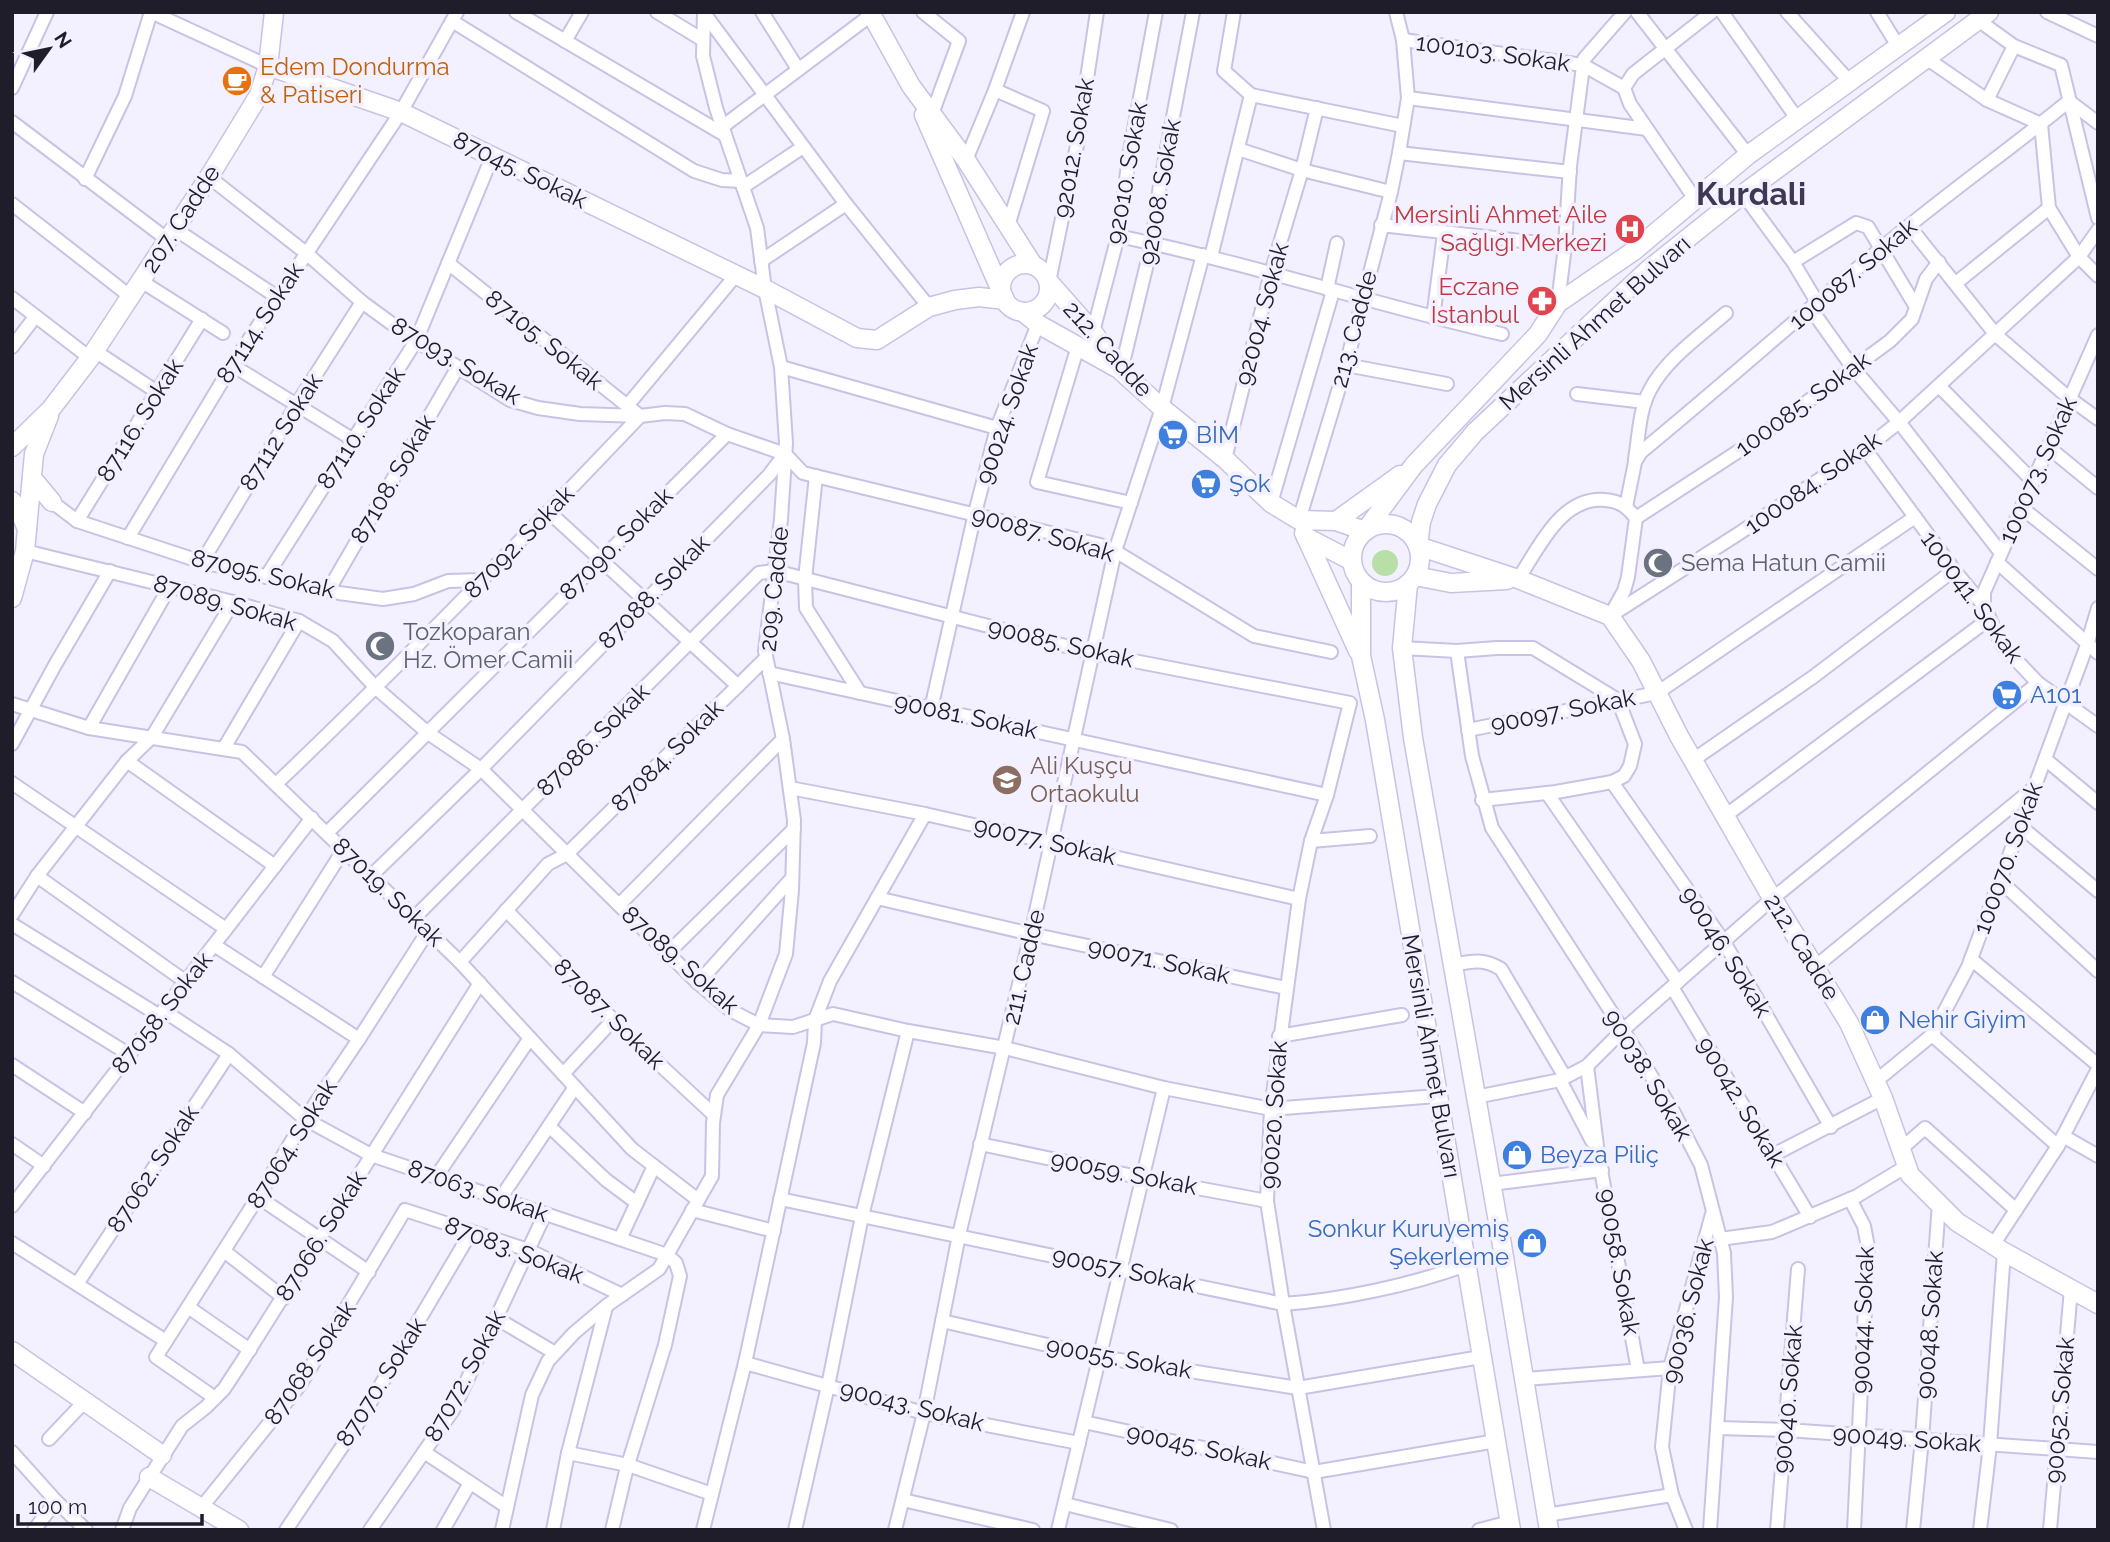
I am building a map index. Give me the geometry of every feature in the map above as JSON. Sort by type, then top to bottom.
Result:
[{"type":"main road","name":"207. Cadde","points":[[51,409],[93,354],[131,297],[259,95],[268,66],[274,12]]},
{"type":"main road","name":"Mersinli Ahmet Bulvarı","points":[[1365,531],[1414,465],[1538,334],[1558,303],[1635,250],[1748,155],[1946,12]]},
{"type":"main road","points":[[870,13],[911,86],[1005,300],[1038,324],[1121,371]]},
{"type":"main road","name":"Mersinli Ahmet Bulvarı","points":[[1418,547],[1427,504],[1447,465],[1475,432],[1648,270],[1742,194],[1983,16]]},
{"type":"main road","name":"87045. Sokak","points":[[268,66],[401,112],[765,289],[857,338],[877,340],[929,307],[955,300],[979,297],[1005,300]]},
{"type":"main road","points":[[911,86],[966,160],[1033,265],[1046,275],[1049,282],[1048,297],[1044,304],[1023,312]]},
{"type":"main road","points":[[1005,300],[1001,284],[1009,270],[1016,265],[1033,265]]},
{"type":"main road","name":"212. Cadde","points":[[1049,282],[1093,332],[1121,371],[1225,459],[1272,503],[1352,561]]},
{"type":"main road","points":[[12,447],[51,409]]},
{"type":"main road","points":[[12,598],[25,551],[34,454],[51,409]]},
{"type":"main road","points":[[12,453],[27,459],[31,464],[32,478],[25,490],[12,495]]},
{"type":"main road","points":[[1361,656],[1303,528],[1336,521],[1414,465]]},
{"type":"main road","points":[[32,478],[52,502]]},
{"type":"main road","points":[[12,501],[28,531]]},
{"type":"main road","points":[[1336,521],[1365,531]]},
{"type":"main road","points":[[1412,580],[1420,556],[1413,537],[1395,525],[1374,526],[1357,539],[1352,561],[1355,572],[1361,582],[1379,592],[1390,592],[1412,580],[1451,583],[1518,579]]},
{"type":"main road","points":[[1418,547],[1518,579],[1610,616]]},
{"type":"main road","name":"Mersinli Ahmet Bulvarı","points":[[1412,580],[1402,648],[1413,738],[1525,1379],[1547,1522]]},
{"type":"main road","name":"Mersinli Ahmet Bulvarı","points":[[1361,582],[1361,656],[1375,720],[1510,1526]]},
{"type":"main road","name":"212. Cadde","points":[[1610,616],[1641,661],[1693,760],[1772,899],[1849,1023],[1883,1098],[1910,1175],[1957,1222],[2098,1304]]},
{"type":"main road","points":[[12,1350],[162,1455]]},
{"type":"main road","points":[[149,1477],[239,1530]]},
{"type":"street","points":[[12,88],[47,12]]},
{"type":"street","points":[[85,179],[125,96],[151,12],[268,66]]},
{"type":"street","points":[[516,12],[724,131],[763,95],[870,13]]},
{"type":"street","points":[[565,41],[582,12]]},
{"type":"street","points":[[657,12],[704,40]]},
{"type":"street","points":[[704,12],[846,204],[929,307]]},
{"type":"street","name":"209. Cadde","points":[[622,1295],[659,1269],[712,1176],[717,1096],[759,1025],[786,954],[792,878],[794,829],[790,788],[765,651],[781,519],[785,454],[780,367],[757,228],[724,131],[703,56],[704,12]]},
{"type":"street","points":[[762,12],[798,69]]},
{"type":"street","points":[[923,12],[959,41],[932,114]]},
{"type":"street","points":[[966,160],[1023,12]]},
{"type":"street","name":"92012. Sokak","points":[[1049,282],[1077,145],[1097,12]]},
{"type":"street","name":"92010. Sokak","points":[[1093,332],[1118,236],[1130,152],[1156,12]]},
{"type":"street","name":"92008. Sokak","points":[[1121,371],[1152,243],[1160,185],[1193,12]]},
{"type":"street","points":[[1234,12],[1224,71],[1251,95],[1403,126]]},
{"type":"street","name":"213. Cadde","points":[[1303,528],[1399,153],[1408,98],[1403,40],[1396,12]]},
{"type":"street","points":[[1623,88],[1633,74],[1712,12]]},
{"type":"street","points":[[1722,12],[1798,120]]},
{"type":"street","points":[[1787,12],[1849,81]]},
{"type":"street","points":[[1877,12],[1898,46]]},
{"type":"street","points":[[2048,12],[2098,36]]},
{"type":"street","points":[[1558,303],[1584,59],[1625,13],[1664,50],[1748,155]]},
{"type":"street","points":[[1983,16],[2014,46],[2061,65],[2094,188],[2098,218]]},
{"type":"street","points":[[454,17],[694,171],[742,184],[803,147]]},
{"type":"street","name":"87114. Sokak","points":[[128,538],[232,365],[401,112],[454,17]]},
{"type":"street","name":"100103. Sokak","points":[[1403,40],[1583,65]]},
{"type":"street","points":[[1987,100],[2014,46]]},
{"type":"street","points":[[1926,58],[1987,100],[2041,124],[2049,208],[2079,257],[2098,276]]},
{"type":"street","points":[[1583,65],[1623,88],[1630,104],[1695,199]]},
{"type":"street","points":[[995,90],[1043,111],[1008,226]]},
{"type":"street","name":"211. Cadde","points":[[895,1530],[924,1413],[959,1235],[1031,934],[1115,551],[1162,408],[1238,149],[1251,95]]},
{"type":"street","points":[[1408,98],[1647,129]]},
{"type":"street","points":[[2069,101],[2098,123]]},
{"type":"street","name":"100087. Sokak","points":[[1638,457],[1882,248],[2069,101]]},
{"type":"street","name":"92004. Sokak","points":[[1225,459],[1271,273],[1302,170],[1317,108]]},
{"type":"street","points":[[12,122],[85,179],[277,297]]},
{"type":"street","points":[[1238,149],[1302,170],[1391,192]]},
{"type":"street","points":[[1399,153],[1570,172]]},
{"type":"street","name":"87110. Sokak","points":[[266,577],[416,341],[492,157]]},
{"type":"street","name":"87093. Sokak","points":[[209,177],[306,253],[362,302],[416,341],[510,400],[538,408],[580,414],[685,414],[727,434],[785,454]]},
{"type":"street","points":[[1742,194],[1793,262],[1814,306],[1853,368],[1899,422],[1999,558],[2092,649]]},
{"type":"street","points":[[12,204],[131,297]]},
{"type":"street","points":[[761,261],[846,204]]},
{"type":"street","points":[[1956,283],[2049,208]]},
{"type":"street","points":[[1793,262],[1856,223],[1868,227],[1916,307]]},
{"type":"street","points":[[1381,225],[1565,246]]},
{"type":"street","points":[[1909,226],[1996,335],[2068,398],[2098,419]]},
{"type":"street","name":"100084. Sokak","points":[[1610,616],[1865,449],[1996,335],[2079,257],[2098,230]]},
{"type":"street","points":[[1433,318],[1444,234]]},
{"type":"street","points":[[1118,236],[1207,256],[1362,300],[1502,334]]},
{"type":"street","points":[[1272,503],[1330,290],[1338,243]]},
{"type":"street","name":"100085. Sokak","points":[[1636,518],[1751,443],[1890,341],[1912,319],[1926,279],[1939,262]]},
{"type":"street","name":"87105. Sokak","points":[[449,263],[640,416]]},
{"type":"street","points":[[627,406],[736,275]]},
{"type":"street","points":[[141,281],[223,333]]},
{"type":"street","points":[[12,298],[35,317],[157,393]]},
{"type":"street","name":"87112 Sokak","points":[[202,562],[362,302]]},
{"type":"street","points":[[1626,507],[1638,457],[1645,402],[1650,390],[1667,367],[1726,313]]},
{"type":"street","points":[[12,347],[35,317]]},
{"type":"street","name":"87116. Sokak","points":[[77,521],[202,319]]},
{"type":"street","name":"90024. Sokak","points":[[931,709],[997,428],[1038,324]]},
{"type":"street","name":"100073. Sokak","points":[[1984,606],[1984,592],[2098,335]]},
{"type":"street","points":[[1078,346],[1037,482],[1131,503]]},
{"type":"street","points":[[232,365],[352,439]]},
{"type":"street","points":[[1346,365],[1447,384]]},
{"type":"street","name":"87108. Sokak","points":[[328,591],[458,367]]},
{"type":"street","points":[[780,367],[997,428]]},
{"type":"street","points":[[1939,386],[2033,481]]},
{"type":"street","points":[[1577,394],[1645,402]]},
{"type":"street","name":"87092. Sokak","points":[[276,784],[376,688],[640,416]]},
{"type":"street","name":"87090. Sokak","points":[[327,833],[727,434]]},
{"type":"street","points":[[2048,447],[2098,488]]},
{"type":"street","name":"100041. Sokak","points":[[1865,449],[1954,570],[1984,606],[2002,645],[2038,682],[2098,726]]},
{"type":"street","name":"90087. Sokak","points":[[785,454],[803,473],[1100,545],[1115,551],[1254,636],[1331,652]]},
{"type":"street","name":"87088. Sokak","points":[[371,876],[481,769],[769,475],[785,454]]},
{"type":"street","points":[[816,476],[805,579],[806,608],[860,693]]},
{"type":"street","points":[[1518,579],[1559,518],[1581,503],[1596,499],[1615,501],[1626,507],[1636,518],[1628,577],[1610,616]]},
{"type":"street","name":"87095. Sokak","points":[[52,502],[77,521],[202,562],[328,591],[383,599],[414,594],[448,581],[482,580]]},
{"type":"street","points":[[2022,508],[2098,569]]},
{"type":"street","points":[[549,512],[738,686]]},
{"type":"street","points":[[1657,693],[1915,517]]},
{"type":"street","name":"87089. Sokak","points":[[25,551],[299,621],[333,640],[376,688],[428,733],[481,769],[698,983],[730,1010],[759,1025],[793,1027],[833,1014],[908,1031],[1005,1048],[1164,1088],[1271,1109],[1437,1096]]},
{"type":"street","points":[[1693,760],[1813,677],[1954,570]]},
{"type":"street","points":[[12,744],[110,571]]},
{"type":"street","name":"90085. Sokak","points":[[775,571],[1093,653],[1350,702]]},
{"type":"street","name":"87086. Sokak","points":[[414,918],[759,573],[775,571]]},
{"type":"street","points":[[89,728],[170,586]]},
{"type":"street","points":[[12,915],[37,876],[127,761],[152,737],[233,602]]},
{"type":"street","name":"100070. Sokak","points":[[1875,1081],[1932,1035],[1971,959],[2066,702],[2092,649],[2098,608]]},
{"type":"street","points":[[1725,816],[1989,619]]},
{"type":"street","points":[[224,748],[299,621]]},
{"type":"street","points":[[1402,648],[1457,652],[1533,648],[1618,700],[1635,744],[1630,766],[1624,776],[1612,782],[1548,793],[1482,800]]},
{"type":"street","name":"90038. Sokak","points":[[1457,652],[1468,730],[1482,800],[1492,828],[1623,1030],[1674,1113],[1701,1165],[1724,1253],[1726,1297],[1710,1530]]},
{"type":"street","name":"87084. Sokak","points":[[567,854],[766,658]]},
{"type":"street","name":"90081. Sokak","points":[[769,673],[1327,795]]},
{"type":"street","points":[[1476,1097],[1563,1078],[1587,1066],[1623,1030],[1772,899],[2038,682]]},
{"type":"street","name":"90097. Sokak","points":[[1468,730],[1657,693]]},
{"type":"street","name":"90020. Sokak","points":[[1324,1530],[1267,1201],[1271,1109],[1299,899],[1311,841],[1327,795],[1350,702]]},
{"type":"street","name":"87019. Sokak","points":[[12,704],[89,728],[242,752],[460,962],[632,1149],[695,1205]]},
{"type":"street","points":[[619,905],[783,739]]},
{"type":"street","points":[[2045,759],[2098,803]]},
{"type":"street","points":[[127,761],[275,866]]},
{"type":"street","name":"90046. Sokak","points":[[1612,782],[1724,942],[1831,1127]]},
{"type":"street","points":[[12,783],[226,929]]},
{"type":"street","points":[[1815,967],[2035,787]]},
{"type":"street","name":"90077. Sokak","points":[[790,788],[925,814],[1299,899]]},
{"type":"street","name":"90042. Sokak","points":[[1548,793],[1675,984],[1810,1217]]},
{"type":"street","points":[[703,1530],[745,1363],[774,1231],[814,1043],[814,1020],[830,981],[925,814]]},
{"type":"street","name":"87058. Sokak","points":[[12,1206],[312,818]]},
{"type":"street","points":[[2020,826],[2098,891]]},
{"type":"street","points":[[668,953],[794,829]]},
{"type":"street","points":[[1311,841],[1370,836]]},
{"type":"street","points":[[263,977],[344,849]]},
{"type":"street","points":[[460,962],[548,864],[567,854]]},
{"type":"street","points":[[37,876],[186,982]]},
{"type":"street","points":[[698,983],[792,878]]},
{"type":"street","points":[[2000,881],[2098,971]]},
{"type":"street","name":"90071. Sokak","points":[[877,898],[1286,988]]},
{"type":"street","name":"87087. Sokak","points":[[506,911],[613,1020],[714,1115]]},
{"type":"street","name":"87063. Sokak","points":[[12,924],[229,1054],[304,1119],[370,1155],[667,1255]]},
{"type":"street","name":"87064. Sokak","points":[[215,1398],[156,1357],[258,1197],[304,1119],[428,931]]},
{"type":"street","points":[[214,945],[359,1039]]},
{"type":"street","points":[[1971,959],[2098,1067],[2061,1141],[2016,1210],[1998,1248],[1990,1445],[1980,1530]]},
{"type":"street","name":"90058. Sokak","points":[[1452,965],[1488,960],[1502,969],[1563,1078],[1598,1154]]},
{"type":"street","points":[[12,982],[130,1055]]},
{"type":"street","name":"87066. Sokak","points":[[122,1530],[130,1508],[182,1426],[224,1389],[250,1350],[320,1241],[370,1155],[427,1071],[480,984]]},
{"type":"street","points":[[1279,1036],[1402,1015]]},
{"type":"street","points":[[563,1074],[613,1020]]},
{"type":"street","points":[[795,1530],[828,1386],[862,1216],[908,1031]]},
{"type":"street","points":[[1932,1035],[2061,1141],[2098,1156]]},
{"type":"street","points":[[436,1177],[530,1038]]},
{"type":"street","name":"87062. Sokak","points":[[77,1284],[229,1054]]},
{"type":"street","points":[[12,1065],[85,1113]]},
{"type":"street","name":"90058. Sokak","points":[[1587,1066],[1598,1154],[1638,1370]]},
{"type":"street","points":[[500,1199],[575,1087]]},
{"type":"street","points":[[1058,1530],[1164,1088]]},
{"type":"street","points":[[1773,1155],[1883,1098]]},
{"type":"street","points":[[549,1126],[606,1180],[637,1203]]},
{"type":"street","points":[[1720,1239],[1772,1232],[1850,1199],[1904,1158],[1925,1128],[2016,1210]]},
{"type":"street","points":[[12,1144],[44,1166]]},
{"type":"street","name":"90059. Sokak","points":[[980,1144],[1267,1201]]},
{"type":"street","points":[[620,1239],[654,1166]]},
{"type":"street","points":[[1491,1184],[1602,1170]]},
{"type":"street","points":[[258,1197],[369,1272]]},
{"type":"street","name":"90057. Sokak","points":[[780,1199],[1283,1304],[1318,1302],[1439,1274],[1466,1265]]},
{"type":"street","name":"90044. Sokak","points":[[1850,1199],[1864,1226],[1868,1247],[1854,1530]]},
{"type":"street","name":"90048. Sokak","points":[[1913,1530],[1939,1203]]},
{"type":"street","points":[[695,1205],[774,1231]]},
{"type":"street","name":"87083. Sokak","points":[[405,1210],[528,1250],[622,1295]]},
{"type":"street","name":"87068 Sokak","points":[[201,1508],[300,1385],[405,1210]]},
{"type":"street","name":"87072. Sokak","points":[[370,1530],[453,1410],[545,1214]]},
{"type":"street","name":"90036. Sokak","points":[[1686,1530],[1672,1495],[1662,1447],[1670,1368],[1712,1214]]},
{"type":"street","name":"87070. Sokak","points":[[286,1530],[360,1420],[471,1232]]},
{"type":"street","points":[[12,1243],[166,1341]]},
{"type":"street","points":[[224,1251],[284,1297]]},
{"type":"street","points":[[612,1530],[628,1465],[665,1345],[680,1276],[676,1263],[667,1255]]},
{"type":"street","name":"90040. Sokak","points":[[1777,1530],[1798,1269]]},
{"type":"street","name":"90052. Sokak","points":[[2050,1530],[2071,1289]]},
{"type":"street","points":[[502,1530],[532,1395],[548,1361],[574,1333],[622,1295]]},
{"type":"street","points":[[553,1530],[568,1453],[606,1306]]},
{"type":"street","points":[[188,1307],[250,1350]]},
{"type":"street","points":[[496,1318],[555,1353]]},
{"type":"street","name":"90055. Sokak","points":[[942,1321],[1100,1357],[1298,1388],[1481,1357]]},
{"type":"street","name":"90043. Sokak","points":[[745,1363],[924,1413],[1079,1443]]},
{"type":"street","points":[[1525,1379],[1670,1368]]},
{"type":"street","points":[[49,1439],[85,1401]]},
{"type":"street","name":"90045. Sokak","points":[[1084,1422],[1314,1472]]},
{"type":"street","name":"90049. Sokak","points":[[1717,1428],[1787,1430],[2098,1452]]},
{"type":"street","points":[[1314,1472],[1496,1441]]},
{"type":"street","points":[[12,1452],[86,1530]]},
{"type":"street","points":[[425,1452],[507,1507]]},
{"type":"street","points":[[568,1453],[628,1465],[712,1494]]},
{"type":"street","points":[[443,1530],[470,1483]]},
{"type":"street","points":[[1547,1522],[1672,1495]]},
{"type":"street","points":[[903,1500],[1034,1530]]},
{"type":"street","points":[[34,1530],[56,1501]]},
{"type":"street","points":[[1065,1504],[1171,1530]]},
{"type":"street","points":[[1479,1530],[1510,1526]]},
{"type":"green space","points":[[1385,550],[1394,554],[1398,563],[1394,572],[1385,576],[1376,572],[1372,563],[1376,554]]},
{"type":"place","name":"Edem Dondurma & Patiseri","points":[[237,81]]},
{"type":"place","name":"Mersinli Ahmet Aile Sağlığı Merkezi","points":[[1630,229]]},
{"type":"place","name":"Eczane İstanbul","points":[[1542,301]]},
{"type":"place","name":"BİM","points":[[1173,435]]},
{"type":"place","name":"Şok","points":[[1206,484]]},
{"type":"place","name":"Sema Hatun Camii","points":[[1658,563]]},
{"type":"place","name":"Tozkoparan Hz. Ömer Camii","points":[[380,646]]},
{"type":"place","name":"A101","points":[[2007,695]]},
{"type":"place","name":"Ali Kuşçu Ortaokulu","points":[[1007,780]]},
{"type":"place","name":"Nehir Giyim","points":[[1875,1020]]},
{"type":"place","name":"Beyza Piliç","points":[[1517,1155]]},
{"type":"place","name":"Sonkur Kuruyemiş Şekerleme","points":[[1532,1243]]},
{"type":"district","name":"Kurdali","points":[[1751,194]]}]
